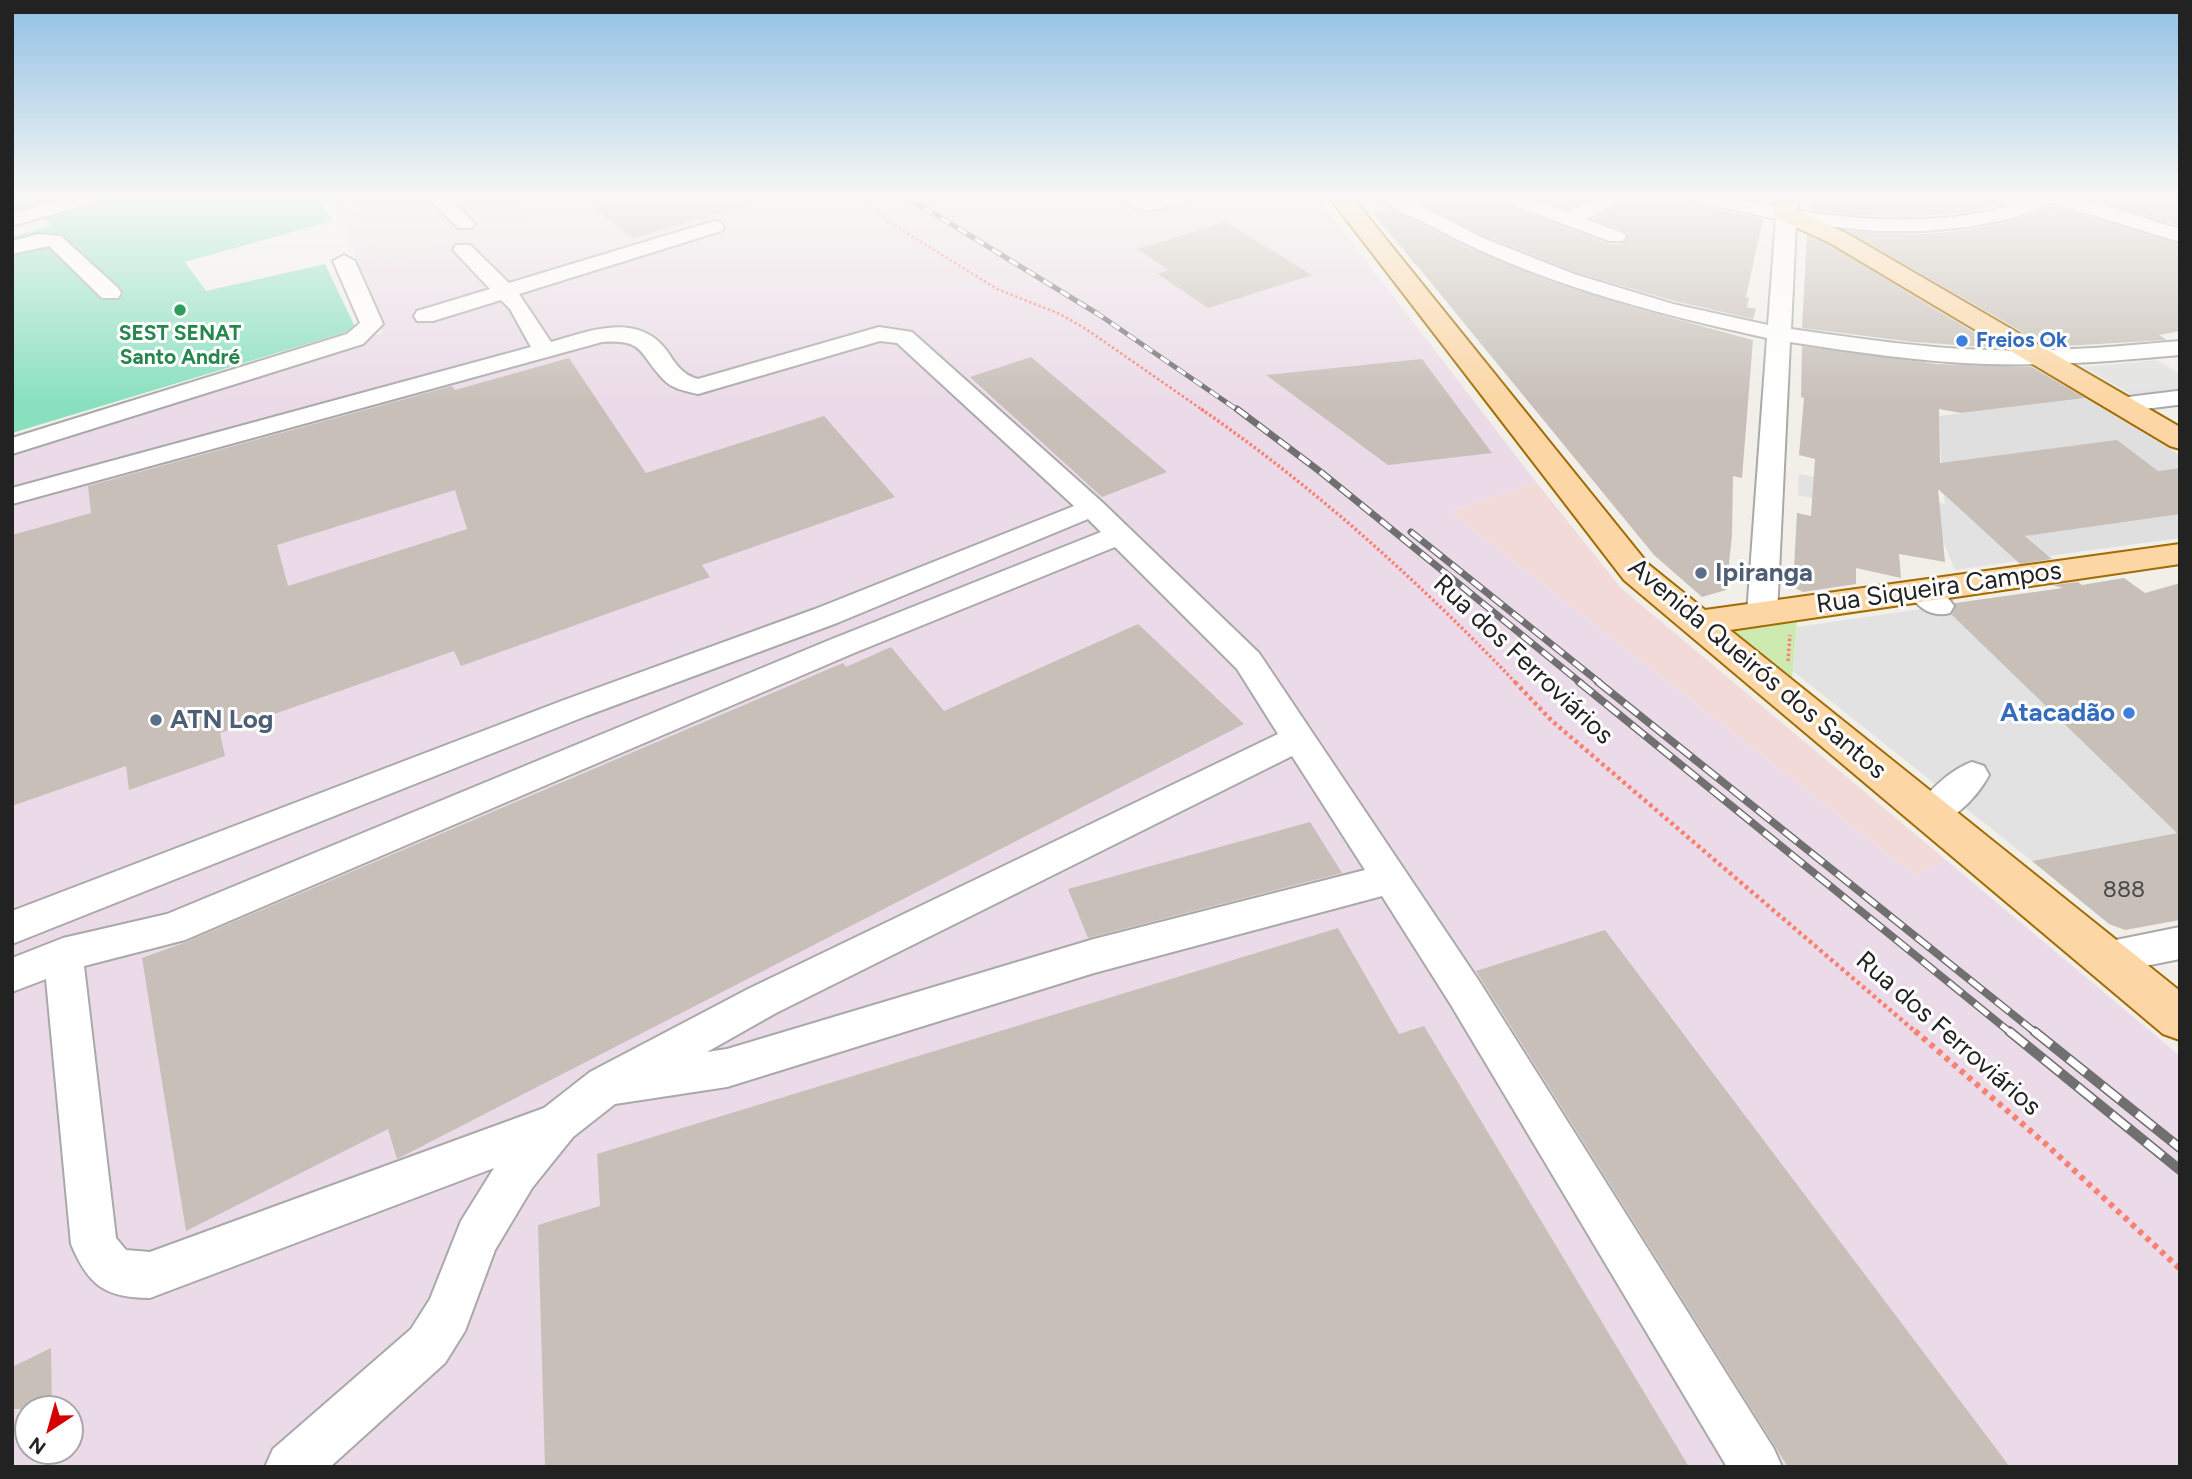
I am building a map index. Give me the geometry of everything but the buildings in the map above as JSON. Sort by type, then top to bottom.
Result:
[{"type":"main road","name":"Avenida Queirós dos Santos","points":[[1398,266],[1625,560],[2180,1019]]},
{"type":"main road","points":[[1885,266],[2180,440]]},
{"type":"main road","name":"Rua Siqueira Campos","points":[[1698,623],[1798,608],[1931,598],[2180,554]]},
{"type":"street","points":[[82,266],[110,293]]},
{"type":"street","points":[[12,446],[355,339],[372,324],[346,266]]},
{"type":"street","points":[[481,266],[519,306],[544,350]]},
{"type":"street","points":[[425,316],[585,266]]},
{"type":"street","points":[[1538,266],[1569,279],[1650,304],[1779,333],[1900,350],[2039,357],[2114,355],[2180,348]]},
{"type":"street","points":[[1762,614],[1783,266]]},
{"type":"street","points":[[12,496],[601,335],[631,332],[641,336],[679,383],[698,387],[879,334],[904,337],[1092,508],[1248,661],[1465,993],[1756,1467]]},
{"type":"street","points":[[2120,405],[2177,398]]},
{"type":"street","points":[[12,928],[575,708],[826,616],[1092,508]]},
{"type":"street","points":[[12,975],[63,955],[172,929],[843,646],[1120,535]]},
{"type":"street","points":[[291,1467],[428,1346],[448,1314],[477,1237],[516,1173],[558,1123],[605,1086],[762,1001],[1299,738]]},
{"type":"street","points":[[1931,814],[1972,775]]},
{"type":"street","points":[[605,1086],[727,1068],[1094,956],[1390,879]]},
{"type":"street","points":[[2105,957],[2180,943]]},
{"type":"street","points":[[63,955],[94,1244],[103,1264],[123,1275],[150,1275],[558,1123]]},
{"type":"path","name":"Rua dos Ferroviários","points":[[961,266],[998,289],[1048,309],[1086,329],[1233,431],[1359,531],[1472,637],[1552,721],[2048,1146],[2180,1269]]},
{"type":"path","points":[[1791,699],[1792,681],[1787,671],[1791,625],[1797,622],[1798,608]]},
{"type":"shaded area","points":[[359,266],[1370,266],[1536,482],[1451,512],[1915,875],[1946,860],[2180,1056],[2180,1467],[12,1467],[12,442],[383,333]]},
{"type":"shaded area","points":[[2157,360],[2180,374],[2180,405],[2155,408],[2083,367]]},
{"type":"shaded area","points":[[2085,398],[2180,455],[2180,468],[2125,475],[2180,517],[2180,538],[2049,556],[1941,462],[1939,416]]},
{"type":"shaded area","points":[[1799,474],[1945,504],[1944,495],[2017,561],[1955,570],[1936,524],[1798,495]]},
{"type":"shaded area","points":[[1536,482],[1621,588],[1946,860],[1915,875],[1451,512]]},
{"type":"shaded area","points":[[1962,603],[2180,832],[2032,861],[1793,671],[1797,627]]},
{"type":"green space","name":"SEST SENAT Santo André","points":[[12,266],[188,266],[206,291],[326,266],[356,329],[12,433]]},
{"type":"green space","points":[[1797,622],[1792,681],[1733,632],[1735,631]]},
{"type":"railway","points":[[1020,266],[1098,314],[1239,411]]},
{"type":"railway","points":[[1237,409],[1322,473],[1581,683]]},
{"type":"railway","points":[[1411,532],[1600,683]]},
{"type":"railway","points":[[1579,682],[2011,1033]]},
{"type":"railway","points":[[1598,682],[2036,1033]]},
{"type":"railway","points":[[2009,1031],[2180,1170]]},
{"type":"railway","points":[[2034,1031],[2180,1148]]},
{"type":"place","name":"SEST SENAT Santo André","points":[[180,310]]},
{"type":"place","name":"Freios Ok","points":[[1962,341]]},
{"type":"place","name":"Ipiranga","points":[[1701,573]]},
{"type":"place","name":"Atacadão","points":[[2129,713]]},
{"type":"place","name":"ATN Log","points":[[156,720]]}]
